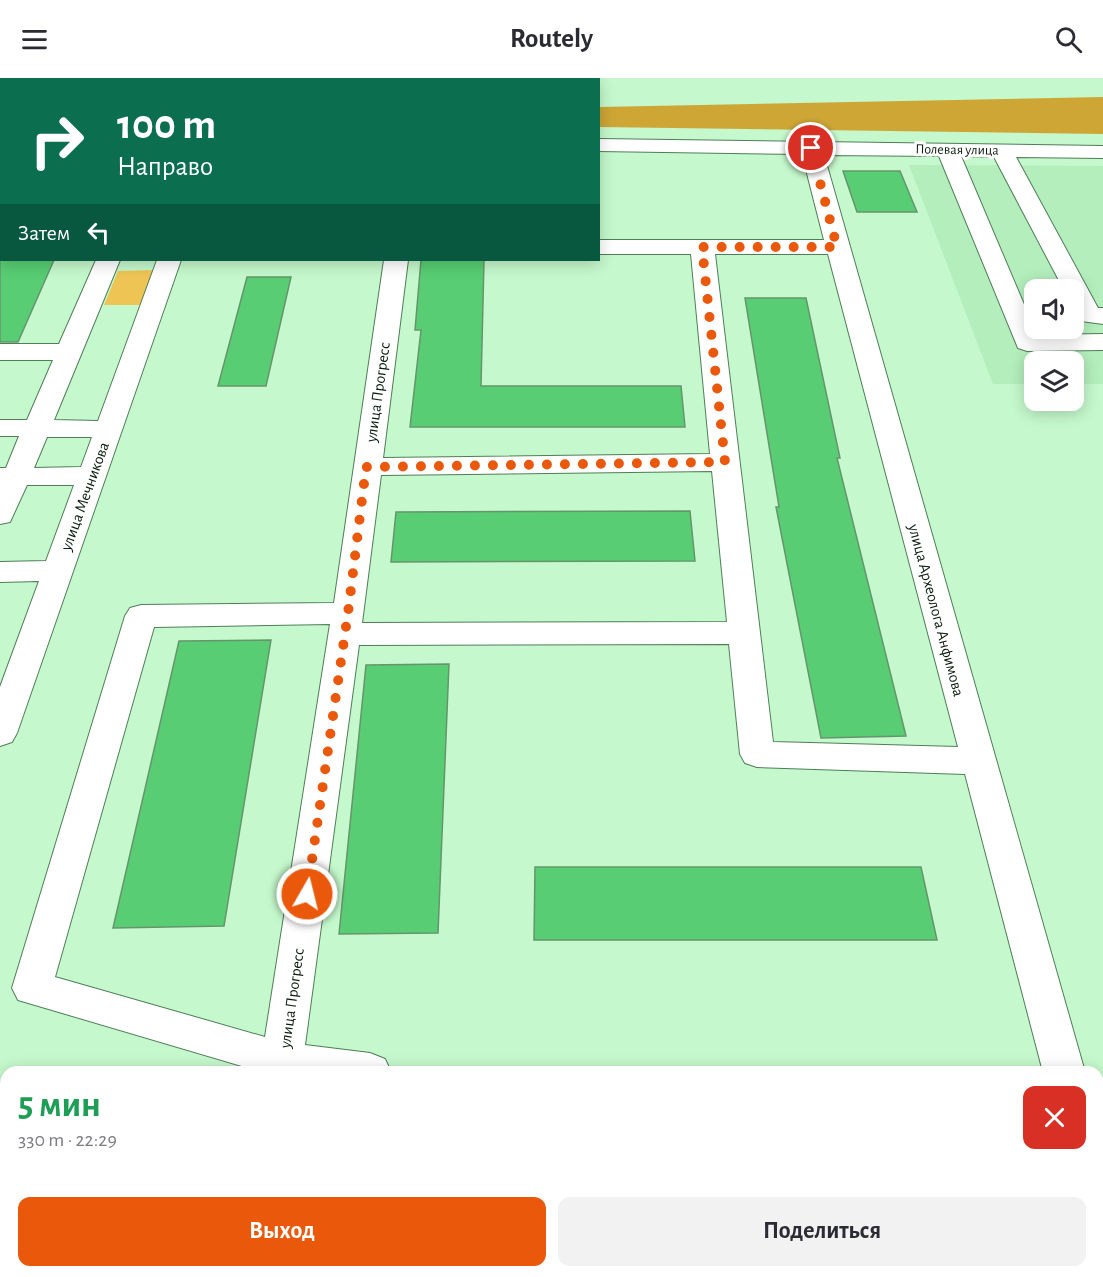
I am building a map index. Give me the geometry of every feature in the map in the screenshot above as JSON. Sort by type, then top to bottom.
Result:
[{"type":"street","name":"Полевая улица","points":[[600,145],[1096,152]]},
{"type":"street","name":"улица Археолога Анфимова","points":[[811,148],[1062,1066]]},
{"type":"street","points":[[947,149],[1027,343],[1103,342]]},
{"type":"street","points":[[1001,150],[1090,316],[1103,316]]},
{"type":"street","points":[[1096,152],[1103,174]]},
{"type":"street","points":[[600,247],[837,247]]},
{"type":"street","points":[[702,247],[757,754],[979,761]]},
{"type":"street","points":[[0,515],[8,477],[36,428],[108,261]]},
{"type":"street","name":"улица Мечникова","points":[[0,733],[169,261]]},
{"type":"street","name":"улица Прогресс","points":[[282,1060],[347,623],[366,467],[396,261]]},
{"type":"street","points":[[0,352],[69,352]]},
{"type":"street","points":[[0,428],[109,429]]},
{"type":"street","points":[[366,467],[725,462]]},
{"type":"street","points":[[8,477],[92,476]]},
{"type":"street","points":[[0,572],[58,571]]},
{"type":"street","points":[[326,1066],[282,1060],[32,988],[141,616],[744,633]]},
{"type":"shaded area","points":[[1103,97],[1103,134],[600,127],[600,107]]},
{"type":"shaded area","points":[[909,165],[1103,166],[1103,384],[1084,384],[1084,351],[1024,351],[1024,384],[993,384]]},
{"type":"shaded area","points":[[155,270],[142,305],[104,305],[118,271]]},
{"type":"building","points":[[843,171],[900,171],[917,212],[857,212]]},
{"type":"building","points":[[0,261],[54,261],[18,342],[0,342]]},
{"type":"building","points":[[421,261],[484,261],[481,386],[681,386],[685,427],[410,427],[421,330],[415,330]]},
{"type":"building","points":[[247,277],[291,277],[266,386],[218,386]]},
{"type":"building","points":[[745,298],[806,298],[840,458],[837,458],[906,736],[821,738],[776,507],[779,507]]},
{"type":"building","points":[[690,511],[695,561],[391,562],[396,512]]},
{"type":"building","points":[[271,640],[224,926],[113,928],[179,641]]},
{"type":"building","points":[[449,664],[438,933],[339,934],[366,665]]},
{"type":"building","points":[[535,867],[921,867],[937,940],[534,940]]},
{"type":"route","points":[[307,894],[348,613],[366,467],[725,462],[702,247],[837,247],[811,148]]}]
